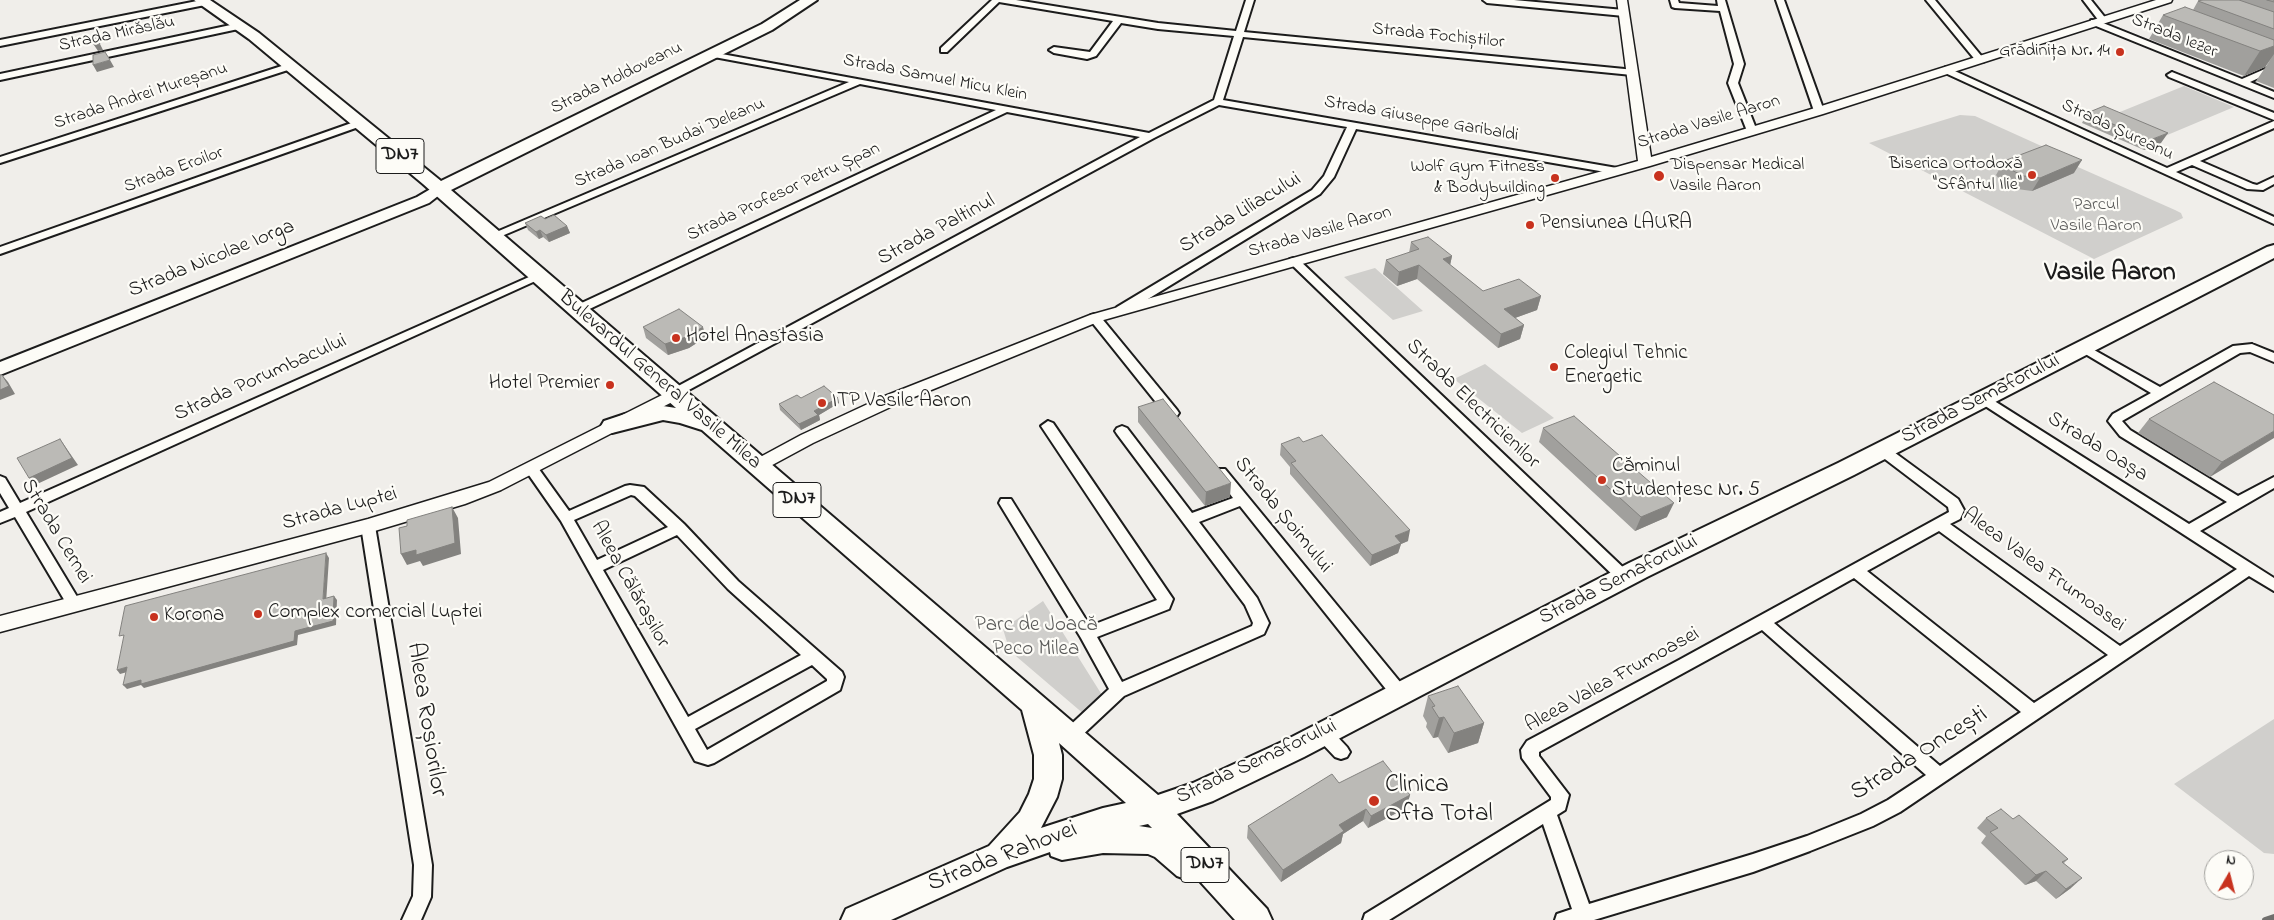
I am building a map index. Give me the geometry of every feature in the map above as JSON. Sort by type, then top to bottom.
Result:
[{"type":"main road","name":"Strada Moldoveanu","points":[[439,189],[767,27],[810,0]]},
{"type":"main road","name":"Bulevardul General Vasile Milea","points":[[203,1],[240,26],[291,66],[439,189],[714,429],[974,650],[1154,810],[1256,920]]},
{"type":"main road","name":"Strada Nicolae Iorga","points":[[0,369],[423,200],[439,189]]},
{"type":"main road","name":"Strada Semaforului","points":[[1154,810],[1332,743],[1399,693],[1624,577],[1983,400],[2274,251]]},
{"type":"main road","points":[[612,426],[663,413],[684,416],[714,429]]},
{"type":"main road","points":[[1000,856],[1030,821],[1043,797],[1048,779],[1048,755],[1034,705]]},
{"type":"main road","name":"Strada Rahovei","points":[[857,920],[1000,856],[1103,820],[1154,810]]},
{"type":"main road","points":[[1000,856],[1103,839],[1148,840],[1166,847],[1181,858],[1213,893],[1248,920]]},
{"type":"street","name":"Strada Fochiștilor","points":[[998,0],[1158,26],[1632,72]]},
{"type":"street","points":[[944,50],[998,0]]},
{"type":"street","points":[[1218,102],[1250,0]]},
{"type":"street","points":[[1487,0],[1624,13]]},
{"type":"street","points":[[1622,0],[1645,163]]},
{"type":"street","points":[[1674,0],[1675,5],[1722,4],[1739,64],[1734,83],[1752,131]]},
{"type":"street","points":[[1780,0],[1819,111]]},
{"type":"street","points":[[1930,0],[1980,60]]},
{"type":"street","points":[[2087,0],[2098,21]]},
{"type":"street","name":"Strada Vasile Aaron","points":[[758,466],[807,439],[890,400],[1095,318],[1294,260],[1645,163],[1819,111],[2167,0]]},
{"type":"street","points":[[0,43],[203,1]]},
{"type":"street","points":[[1054,50],[1087,56],[1093,54],[1119,20]]},
{"type":"street","name":"Strada Iezer","points":[[2098,21],[2274,95]]},
{"type":"street","name":"Strada Mirăslău","points":[[0,77],[240,26]]},
{"type":"street","name":"Strada Samuel Micu Klein","points":[[714,54],[1150,136]]},
{"type":"street","points":[[2242,82],[2271,65]]},
{"type":"street","name":"Strada Andrei Mureșanu","points":[[0,160],[291,66]]},
{"type":"street","name":"Strada Șureanu","points":[[1946,70],[2274,221]]},
{"type":"street","points":[[2172,75],[2274,117]]},
{"type":"street","name":"Strada Ioan Budai Deleanu","points":[[493,236],[860,81]]},
{"type":"street","name":"Strada Giuseppe Garibaldi","points":[[1218,102],[1617,171]]},
{"type":"street","name":"Strada Paltinul","points":[[674,394],[1150,136],[1218,102]]},
{"type":"street","name":"Strada Profesor Petru Șpan","points":[[576,310],[1006,109]]},
{"type":"street","name":"Strada Eroilor","points":[[0,251],[360,123]]},
{"type":"street","points":[[2167,172],[2274,124]]},
{"type":"street","name":"Strada Liliacului","points":[[1121,310],[1316,192],[1329,177],[1353,125]]},
{"type":"street","points":[[2192,161],[2251,187],[2259,188],[2274,180]]},
{"type":"street","name":"Strada Electricienilor","points":[[1294,260],[1624,577]]},
{"type":"street","name":"Strada Porumbacului","points":[[0,518],[538,276]]},
{"type":"street","points":[[1095,318],[1180,424]]},
{"type":"street","points":[[2237,502],[2125,434],[2115,422],[2118,417],[2243,347],[2252,348],[2274,358]]},
{"type":"street","name":"Strada Semaforului","points":[[2083,349],[2161,392]]},
{"type":"street","name":"Strada Luptei","points":[[0,624],[368,526],[478,493],[531,468],[674,394]]},
{"type":"street","name":"Strada Oașa","points":[[1983,400],[2274,585]]},
{"type":"street","points":[[1048,426],[1165,599],[1164,605],[1087,634]]},
{"type":"street","points":[[1070,736],[1118,691],[1258,630],[1261,623],[1252,602],[1122,431]]},
{"type":"street","name":"Aleea Valea Frumoasei","points":[[1547,811],[1559,804],[1560,796],[1531,758],[1530,750],[1533,746],[1956,515],[1957,510],[1953,503],[1882,450]]},
{"type":"street","name":"Strada Șoimului","points":[[1211,462],[1399,693]]},
{"type":"street","name":"Aleea Călărașilor","points":[[531,468],[566,518],[701,756],[708,758],[834,685],[836,677],[812,657]]},
{"type":"street","name":"Strada Cernei","points":[[0,481],[74,604]]},
{"type":"street","points":[[2189,530],[2274,482]]},
{"type":"street","points":[[566,518],[635,489],[679,528],[733,585],[812,657],[684,727]]},
{"type":"street","points":[[1188,520],[1242,500]]},
{"type":"street","points":[[1006,504],[1087,634],[1118,691]]},
{"type":"street","name":"Aleea Valea Frumoasei","points":[[1940,524],[2120,655]]},
{"type":"street","name":"Aleea Roșiorilor","points":[[368,526],[423,865],[422,897],[412,920]]},
{"type":"street","points":[[594,568],[679,528]]},
{"type":"street","name":"Strada Oncești","points":[[1564,920],[1753,863],[1868,820],[1894,806],[2248,569]]},
{"type":"street","points":[[1856,571],[2034,713]]},
{"type":"street","points":[[1763,622],[1939,775]]},
{"type":"street","points":[[1372,920],[1547,811],[1583,914]]},
{"type":"green space","points":[[2184,86],[2234,107],[2165,136],[2115,114]]},
{"type":"green space","name":"Parcul Vasile Aaron","points":[[1960,115],[1975,116],[2048,149],[2044,152],[2175,210],[2181,213],[2183,218],[2094,259],[1869,143]]},
{"type":"green space","points":[[1375,268],[1423,311],[1393,320],[1344,277]]},
{"type":"green space","points":[[1485,364],[1554,418],[1522,433],[1454,379]]},
{"type":"green space","name":"Parc de Joacă Peco Milea","points":[[1043,601],[1102,695],[1085,715],[1009,648],[1003,629]]},
{"type":"green space","points":[[2274,719],[2274,854],[2264,853],[2174,784]]},
{"type":"building","points":[[2239,0],[2274,12],[2274,29],[2198,1]]},
{"type":"building","points":[[2185,7],[2274,40],[2274,46],[2260,51],[2163,15]]},
{"type":"building","points":[[94,35],[100,44],[94,45]]},
{"type":"building","points":[[105,52],[110,60],[93,65],[93,55]]},
{"type":"building","points":[[2104,106],[2168,133],[2150,140],[2087,113]]},
{"type":"building","points":[[2046,145],[2082,160],[2040,178],[2024,176],[2009,169],[2004,161]]},
{"type":"building","points":[[554,215],[567,226],[546,235],[540,230],[536,232],[525,223],[541,216],[545,219]]},
{"type":"building","points":[[1428,237],[1452,256],[1443,259],[1483,291],[1519,279],[1541,296],[1504,309],[1524,325],[1501,334],[1419,265],[1399,272],[1386,260],[1419,249],[1411,242]]},
{"type":"building","points":[[679,309],[703,327],[686,337],[665,344],[643,327]]},
{"type":"building","points":[[0,375],[2,375],[9,386],[0,390]]},
{"type":"building","points":[[2214,382],[2274,415],[2274,431],[2222,462],[2149,419]]},
{"type":"building","points":[[824,386],[838,398],[814,411],[818,415],[799,424],[779,404],[797,395],[801,398]]},
{"type":"building","points":[[1163,399],[1231,483],[1206,492],[1138,407]]},
{"type":"building","points":[[1574,416],[1674,503],[1641,517],[1543,428]]},
{"type":"building","points":[[1322,435],[1410,530],[1395,536],[1401,543],[1372,555],[1291,463],[1296,461],[1281,444],[1299,437],[1303,442]]},
{"type":"building","points":[[60,439],[72,458],[29,478],[17,458]]},
{"type":"building","points":[[452,507],[455,543],[416,555],[416,550],[401,554],[399,528],[407,526],[407,520]]},
{"type":"building","name":"Complex comercial Luptei","points":[[326,553],[323,599],[334,596],[333,621],[295,631],[294,641],[141,684],[141,680],[123,685],[127,667],[117,670],[124,635],[119,636],[125,606]]},
{"type":"building","points":[[1458,686],[1484,723],[1454,733],[1444,717],[1439,718],[1432,707],[1435,706],[1428,696]]},
{"type":"building","points":[[1383,761],[1410,795],[1371,816],[1366,809],[1339,825],[1344,831],[1283,870],[1248,826],[1332,774],[1339,783]]},
{"type":"building","points":[[2001,809],[2013,819],[2019,815],[2068,859],[2062,862],[2082,878],[2066,889],[2046,871],[2036,875],[1990,832],[1998,828],[1986,818]]},
{"type":"waterway","points":[[2265,920],[2274,917]]},
{"type":"place","name":"Grădinița Nr. 14","points":[[2120,52]]},
{"type":"place","name":"Biserica Ortodoxă \"Sfântul Ilie\"","points":[[2032,175]]},
{"type":"place","name":"Dispensar Medical Vasile Aaron","points":[[1659,176]]},
{"type":"place","name":"Wolf Gym Fitness & Bodybuilding","points":[[1555,178]]},
{"type":"place","name":"Pensiunea LAURA","points":[[1530,225]]},
{"type":"place","name":"Hotel Anastasia","points":[[676,338]]},
{"type":"place","name":"Colegiul Tehnic Energetic","points":[[1554,367]]},
{"type":"place","name":"Hotel Premier","points":[[610,385]]},
{"type":"place","name":"ITP Vasile Aaron","points":[[822,403]]},
{"type":"place","name":"Căminul Studențesc Nr. 5","points":[[1602,480]]},
{"type":"place","name":"Complex comercial Luptei","points":[[258,614]]},
{"type":"place","name":"Korona","points":[[154,617]]},
{"type":"place","name":"Clinica Ofta Total","points":[[1374,801]]},
{"type":"district","name":"Vasile Aaron","points":[[2110,275]]}]
